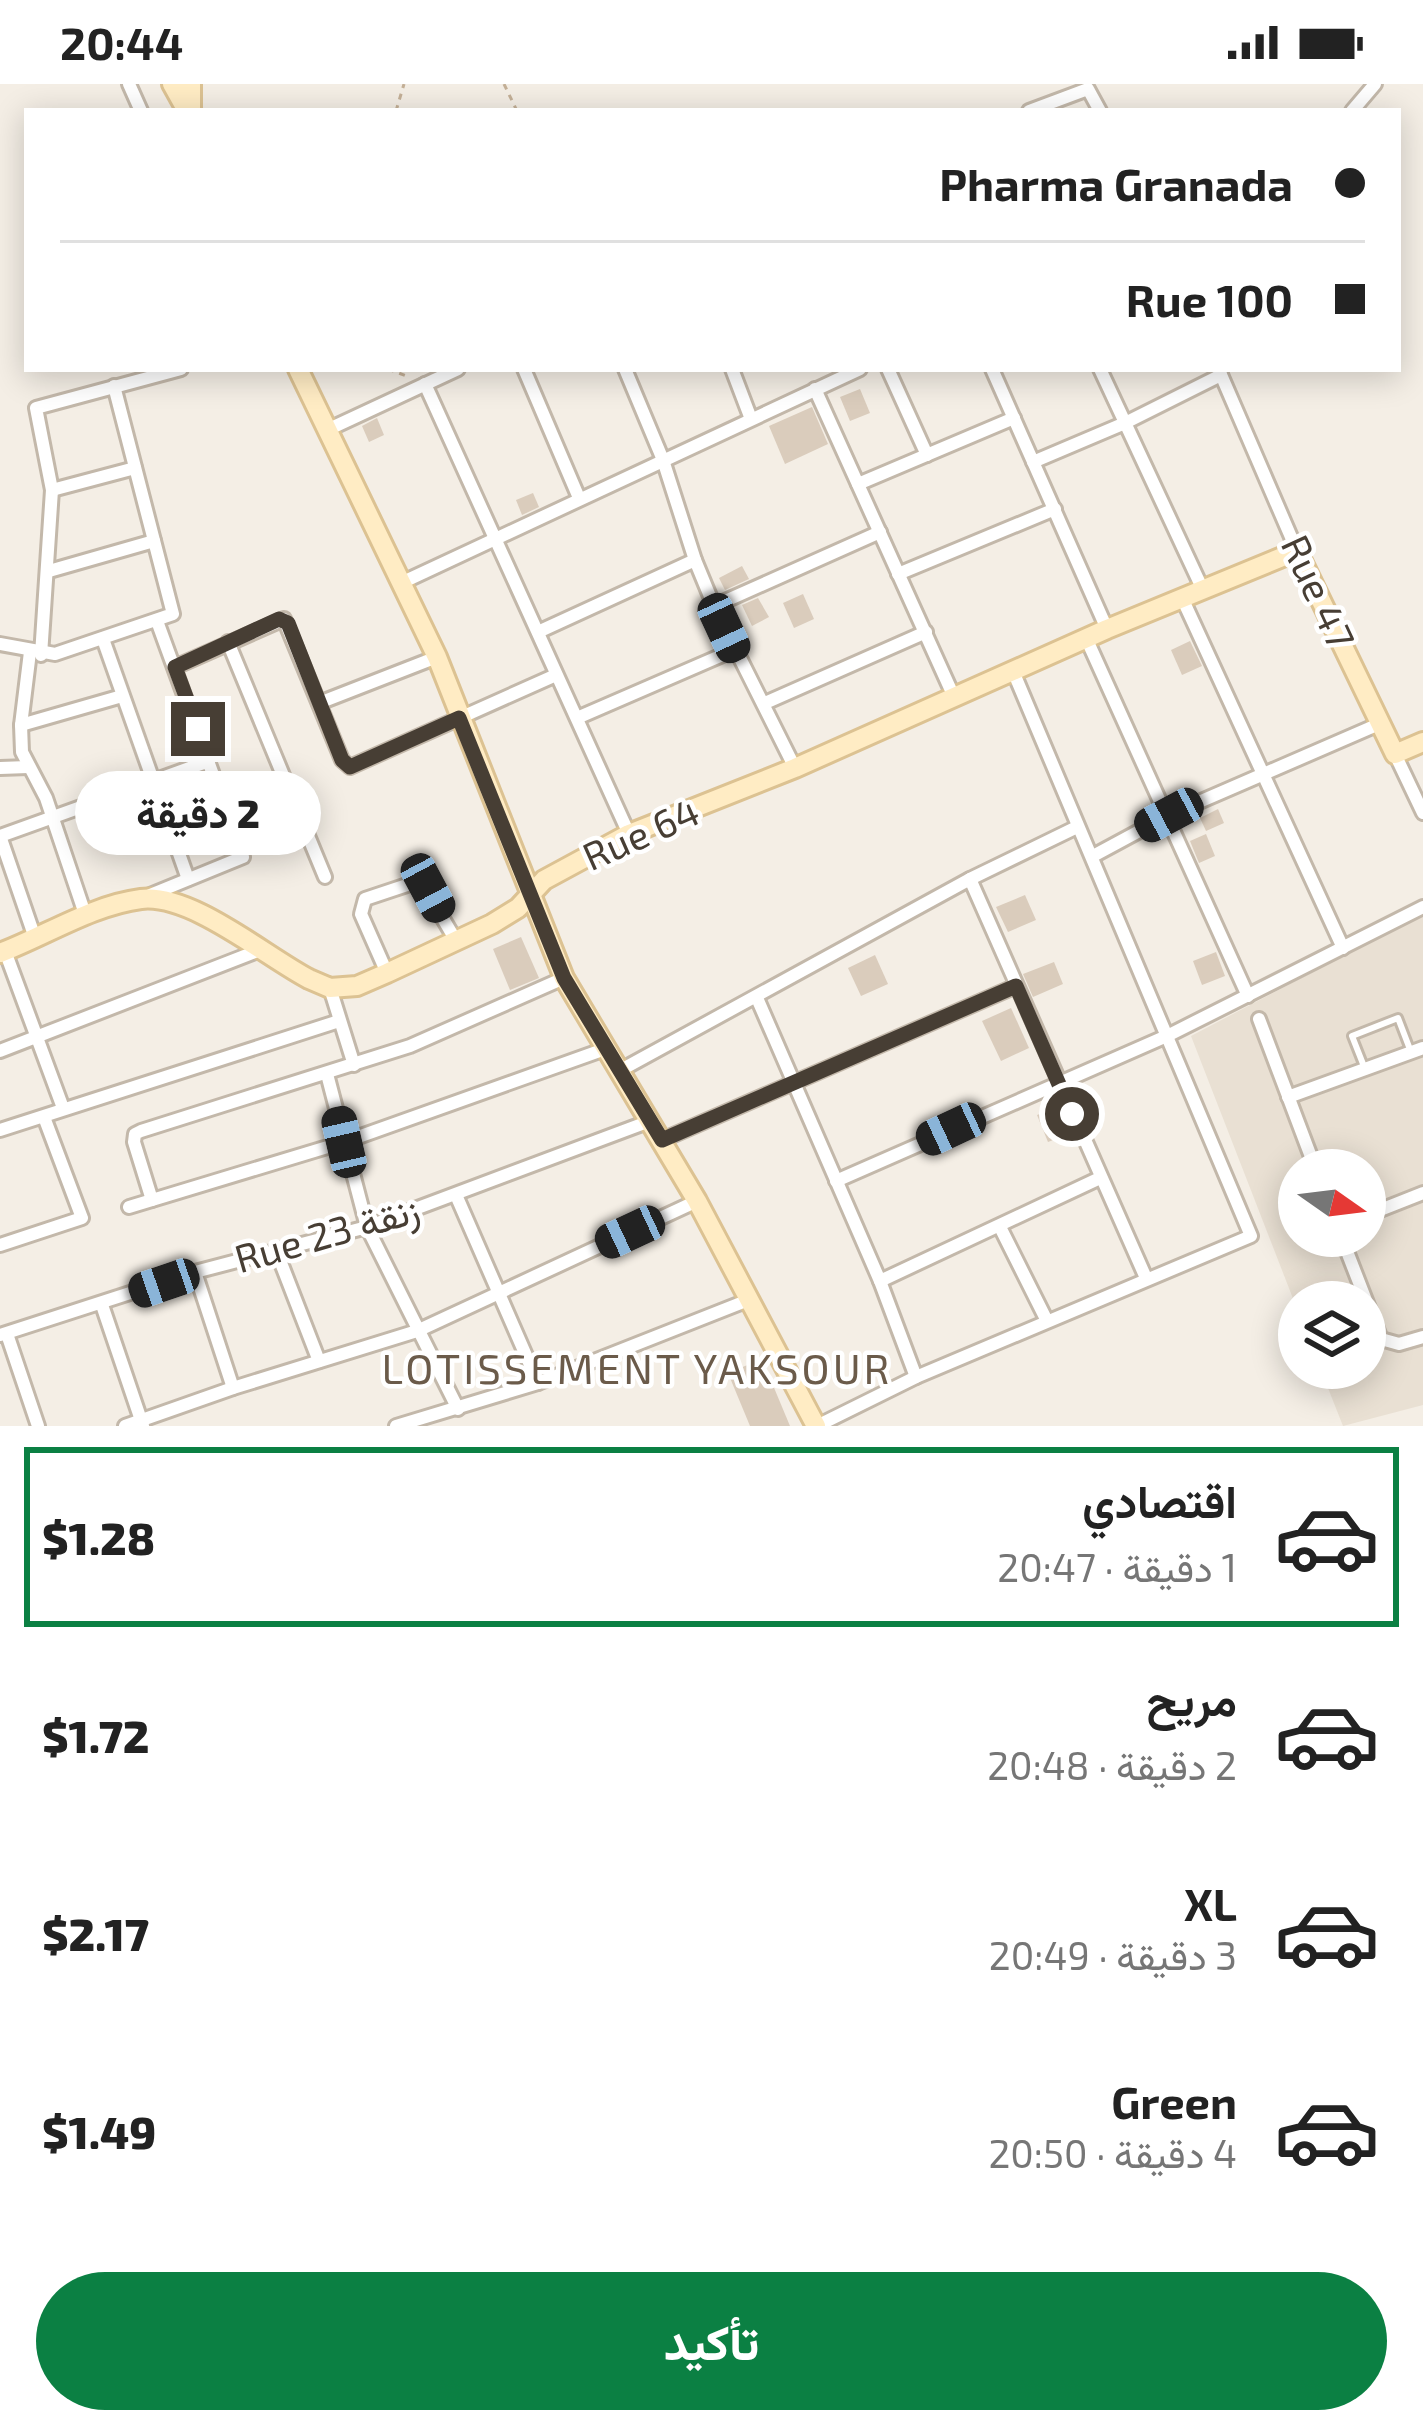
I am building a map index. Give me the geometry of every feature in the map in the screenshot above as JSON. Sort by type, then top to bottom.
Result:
[{"type":"street","points":[[1355,108],[1375,84]]},
{"type":"street","points":[[1037,108],[1088,89],[1098,108]]},
{"type":"street","points":[[86,916],[53,820],[22,752],[21,725],[49,571],[52,490],[36,408],[169,372]]},
{"type":"street","points":[[299,372],[436,657],[564,978],[752,1298],[816,1426],[916,1377],[1251,1236],[1013,671]]},
{"type":"street","points":[[327,430],[451,372]]},
{"type":"street","points":[[525,372],[579,498]]},
{"type":"street","points":[[626,372],[663,460],[694,560],[794,768]]},
{"type":"street","points":[[733,372],[751,419]]},
{"type":"street","points":[[400,583],[853,372]]},
{"type":"street","points":[[889,372],[927,455]]},
{"type":"street","points":[[993,372],[1108,629]]},
{"type":"street","points":[[1101,372],[1203,590]]},
{"type":"street","points":[[1033,462],[1124,423],[1220,372]]},
{"type":"street","name":"Rue 47","points":[[1220,372],[1298,551],[1423,813]]},
{"type":"street","points":[[425,384],[629,835]]},
{"type":"street","points":[[0,644],[36,653],[103,640],[172,614],[114,386]]},
{"type":"street","points":[[815,389],[954,697]]},
{"type":"street","points":[[858,484],[1014,418]]},
{"type":"street","points":[[52,490],[135,468]]},
{"type":"street","points":[[898,574],[1054,509]]},
{"type":"street","points":[[714,606],[880,532]]},
{"type":"street","points":[[49,571],[154,542]]},
{"type":"street","name":"Rue 64","points":[[330,988],[357,986],[506,916],[561,870],[629,835],[1298,551]]},
{"type":"street","points":[[538,632],[694,560]]},
{"type":"street","points":[[1184,600],[1342,948]]},
{"type":"street","points":[[175,667],[284,620],[342,760],[350,767],[556,675]]},
{"type":"street","points":[[63,1108],[3,952],[243,857],[158,621]]},
{"type":"street","points":[[765,704],[926,632]]},
{"type":"street","points":[[103,640],[188,879]]},
{"type":"street","points":[[1087,640],[1248,996]]},
{"type":"street","points":[[228,642],[325,877]]},
{"type":"street","points":[[577,718],[734,650]]},
{"type":"street","points":[[319,703],[436,657]]},
{"type":"street","points":[[21,725],[122,696]]},
{"type":"street","points":[[1094,856],[1169,815],[1379,724]]},
{"type":"street","points":[[1395,754],[1423,742]]},
{"type":"street","points":[[35,938],[0,836],[209,761]]},
{"type":"street","points":[[0,768],[28,767]]},
{"type":"street","points":[[619,1070],[970,879],[1077,827]]},
{"type":"street","points":[[970,879],[1146,1278]]},
{"type":"street","points":[[387,973],[362,914],[365,899],[422,883],[454,939]]},
{"type":"street","points":[[143,898],[187,909],[330,988],[354,1065]]},
{"type":"street","points":[[836,1181],[1168,1035],[1423,907]]},
{"type":"street","points":[[0,1051],[260,950]]},
{"type":"street","points":[[152,1200],[135,1134],[410,1046],[564,978]]},
{"type":"street","points":[[662,1140],[1016,986]]},
{"type":"street","points":[[757,998],[880,1281],[916,1377]]},
{"type":"street","points":[[1259,1019],[1308,1149]]},
{"type":"street","points":[[0,1130],[339,1021]]},
{"type":"street","points":[[129,1207],[344,1142],[605,1049]]},
{"type":"street","points":[[1288,1097],[1417,1050]]},
{"type":"street","points":[[327,1074],[367,1227],[458,1409]]},
{"type":"street","points":[[0,1245],[82,1218],[44,1117]]},
{"type":"street","name":"Rue 23 زنقة","points":[[3,1334],[195,1273],[367,1227],[650,1121]]},
{"type":"street","points":[[880,1281],[1100,1178]]},
{"type":"street","points":[[1386,1208],[1423,1193]]},
{"type":"street","points":[[456,1195],[538,1383]]},
{"type":"street","points":[[125,1426],[417,1331],[697,1201]]},
{"type":"street","points":[[1000,1227],[1047,1321]]},
{"type":"street","points":[[277,1250],[319,1360]]},
{"type":"street","points":[[1349,1257],[1376,1331],[1389,1344],[1423,1337]]},
{"type":"street","points":[[195,1273],[233,1388]]},
{"type":"street","points":[[396,1426],[538,1383],[752,1298]]},
{"type":"street","points":[[103,1305],[141,1422]]},
{"type":"street","points":[[3,1334],[38,1426]]},
{"type":"lane","points":[[1365,1069],[1352,1036],[1398,1018],[1417,1050]]},
{"type":"shaded area","points":[[1423,914],[1423,1405],[1343,1426],[1328,1389],[1386,1389],[1386,1281],[1286,1281],[1191,1036]]},
{"type":"building","points":[[860,389],[870,413],[850,421],[840,397]]},
{"type":"building","points":[[812,407],[828,444],[785,464],[769,426]]},
{"type":"building","points":[[377,418],[384,435],[369,442],[362,426]]},
{"type":"building","points":[[533,493],[539,507],[522,515],[516,500]]},
{"type":"building","points":[[742,566],[749,579],[725,590],[719,578]]},
{"type":"building","points":[[803,594],[814,619],[794,628],[783,603]]},
{"type":"building","points":[[758,598],[769,617],[752,626],[742,605]]},
{"type":"building","points":[[1190,641],[1202,666],[1182,675],[1171,650]]},
{"type":"building","points":[[1218,809],[1224,823],[1206,831],[1200,818]]},
{"type":"building","points":[[1206,834],[1215,856],[1199,863],[1190,841]]},
{"type":"building","points":[[1025,895],[1036,920],[1008,932],[996,907]]},
{"type":"building","points":[[521,937],[539,978],[510,990],[493,949]]},
{"type":"building","points":[[1216,952],[1225,976],[1202,985],[1193,961]]},
{"type":"building","points":[[875,955],[888,984],[861,996],[848,968]]},
{"type":"building","points":[[1054,962],[1063,984],[1033,997],[1023,974]]},
{"type":"building","points":[[1011,1008],[1029,1048],[1001,1061],[982,1021]]},
{"type":"building","points":[[1056,1108],[1066,1135],[1048,1142],[1037,1115]]},
{"type":"building","points":[[762,1359],[790,1426],[750,1426],[728,1373]]},
{"type":"district","name":"LOTISSEMENT YAKSOUR","points":[[637,1369]]},
{"type":"route","points":[[198,729],[175,667],[279,619],[288,623],[342,760],[350,767],[459,718],[564,978],[662,1140],[1016,986],[1072,1114]]}]
